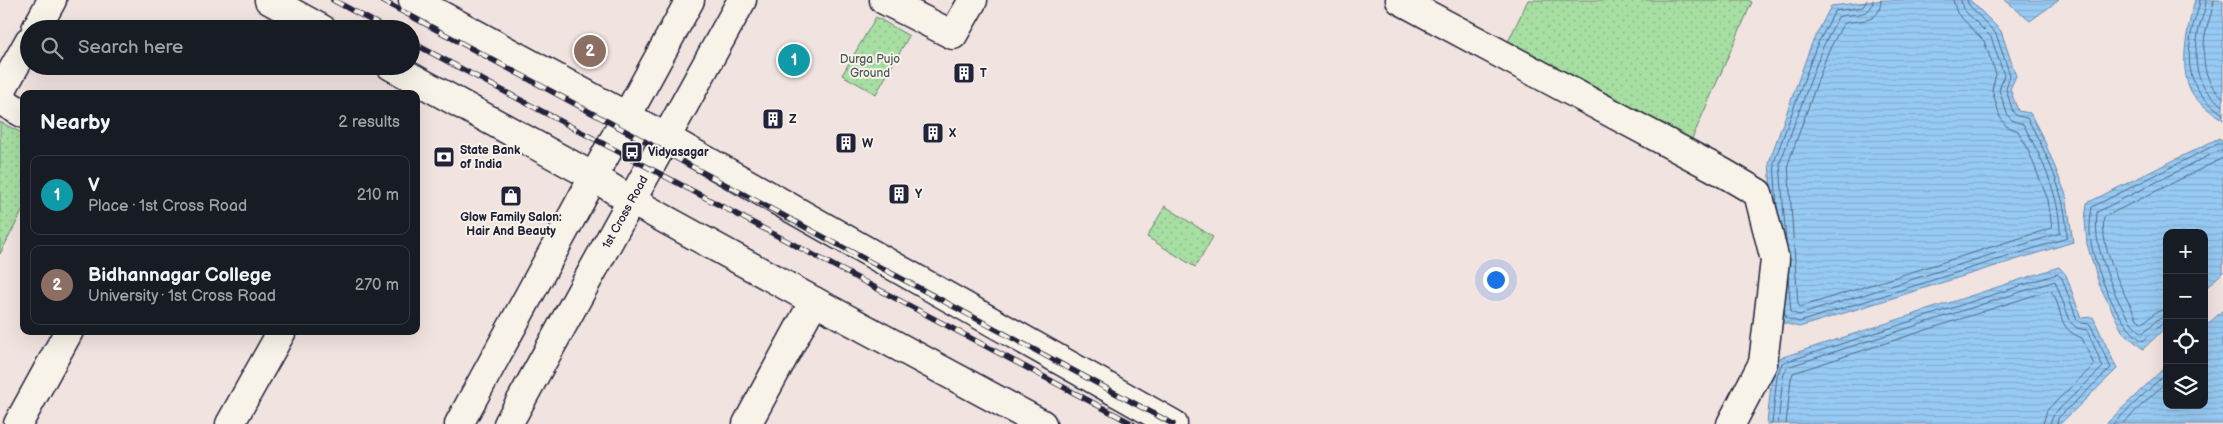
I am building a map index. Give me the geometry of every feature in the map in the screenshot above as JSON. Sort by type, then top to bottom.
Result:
[{"type":"street","points":[[41,20],[52,0]]},
{"type":"street","points":[[269,0],[306,20]]},
{"type":"street","points":[[413,0],[665,137],[1174,424]]},
{"type":"street","points":[[459,424],[690,0]]},
{"type":"street","name":"1st Cross Road","points":[[508,424],[742,0]]},
{"type":"street","points":[[884,0],[953,35],[973,0]]},
{"type":"street","points":[[1400,0],[1722,172],[1758,194],[1775,260],[1774,270],[1763,363],[1731,424]]},
{"type":"street","points":[[0,93],[20,58]]},
{"type":"street","points":[[407,75],[594,177],[630,200],[1042,424]]},
{"type":"street","points":[[0,100],[20,112]]},
{"type":"street","points":[[747,424],[814,301]]},
{"type":"street","points":[[18,424],[67,335]]},
{"type":"street","points":[[238,421],[280,335]]},
{"type":"green space","points":[[1528,0],[1748,0],[1752,2],[1691,141],[1505,48]]},
{"type":"green space","name":"Durga Pujo Ground","points":[[876,17],[909,36],[876,94],[842,75]]},
{"type":"green space","points":[[0,122],[20,132],[20,216],[0,254]]},
{"type":"green space","points":[[1165,206],[1213,237],[1195,267],[1147,237]]},
{"type":"water","points":[[1885,0],[1970,0],[2001,31],[2016,76],[2010,89],[2018,111],[2030,113],[2044,140],[2066,195],[2073,242],[1799,327],[1780,322],[1769,162],[1811,45],[1831,6]]},
{"type":"water","points":[[2005,0],[2059,0],[2030,21]]},
{"type":"water","points":[[2195,0],[2223,0],[2223,120],[2197,100],[2187,81],[2185,70],[2186,46]]},
{"type":"water","points":[[2219,138],[2223,141],[2223,272],[2208,286],[2208,229],[2163,229],[2163,330],[2143,349],[2122,331],[2099,284],[2087,244],[2085,220],[2087,203]]},
{"type":"water","points":[[2059,267],[2066,275],[2081,318],[2093,317],[2117,369],[2060,424],[1767,424],[1772,375],[1777,359]]},
{"type":"water","points":[[2223,310],[2223,424],[2106,424],[2163,369],[2163,409],[2208,409],[2208,324]]},
{"type":"railway","points":[[333,0],[370,20]]},
{"type":"railway","points":[[381,0],[418,20]]},
{"type":"railway","points":[[420,21],[1173,424]]},
{"type":"railway","points":[[420,47],[1133,424]]},
{"type":"place","name":"Bidhannagar College","points":[[590,51]]},
{"type":"place","name":"V","points":[[794,60]]},
{"type":"place","name":"T","points":[[964,73]]},
{"type":"place","name":"Z","points":[[773,119]]},
{"type":"place","name":"X","points":[[933,133]]},
{"type":"place","name":"W","points":[[846,143]]},
{"type":"place","name":"Vidyasagar","points":[[632,152]]},
{"type":"place","name":"State Bank of India","points":[[444,157]]},
{"type":"place","name":"Y","points":[[899,194]]},
{"type":"place","name":"Glow Family Salon: Hair And Beauty","points":[[511,196]]}]
